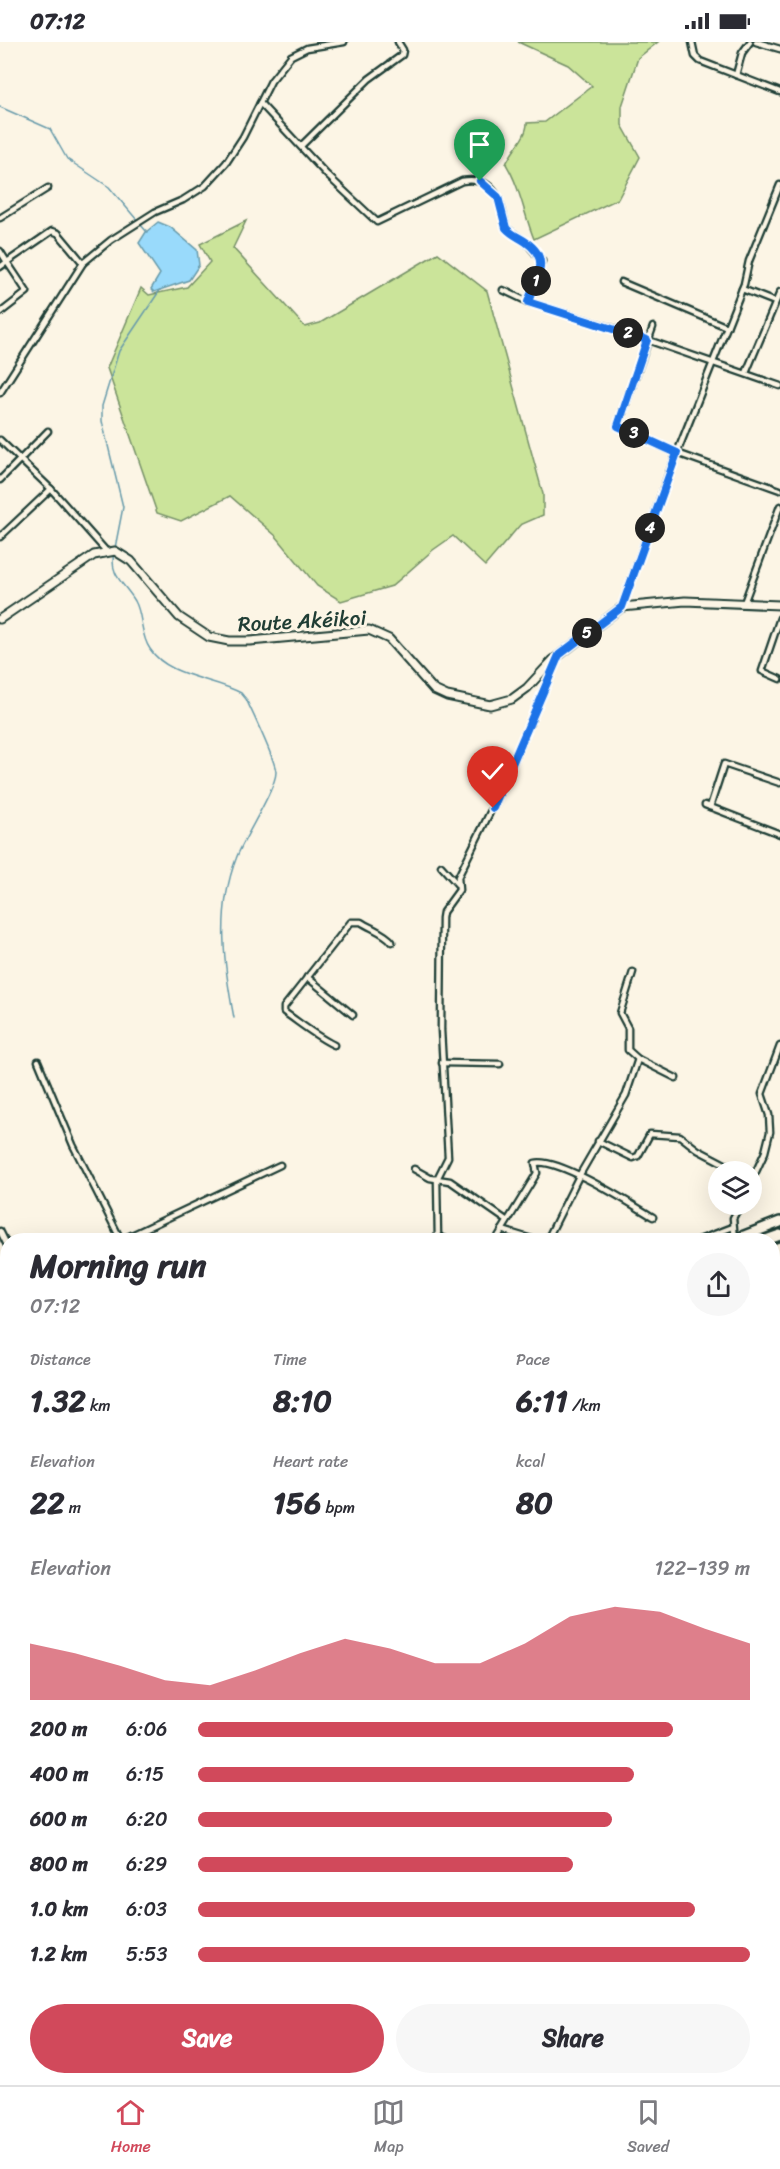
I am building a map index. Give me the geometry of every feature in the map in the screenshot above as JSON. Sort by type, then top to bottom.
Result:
[{"type":"highway","points":[[750,1233],[779,1220]]},
{"type":"street","points":[[0,393],[84,263],[120,234],[205,186],[226,163],[243,138],[271,81],[291,56],[307,48],[344,42]]},
{"type":"street","points":[[300,146],[369,79],[402,55],[403,50],[398,42]]},
{"type":"street","points":[[692,42],[696,58],[780,93]]},
{"type":"street","points":[[736,75],[742,53],[750,42]]},
{"type":"street","points":[[756,42],[780,50]]},
{"type":"street","points":[[260,103],[300,146],[379,223],[462,181],[473,179],[486,185],[498,197],[506,228],[527,243],[541,259],[541,266],[528,302]]},
{"type":"street","points":[[780,185],[753,251],[742,289],[677,453],[622,607],[685,601],[780,605]]},
{"type":"street","points":[[0,218],[48,188]]},
{"type":"street","points":[[0,267],[55,231],[84,263]]},
{"type":"street","points":[[0,251],[27,292],[0,314]]},
{"type":"street","points":[[621,282],[727,327]]},
{"type":"street","points":[[742,289],[776,302]]},
{"type":"street","points":[[503,290],[528,302],[780,386]]},
{"type":"street","points":[[746,373],[780,292]]},
{"type":"street","points":[[653,327],[618,426],[677,453],[780,489]]},
{"type":"street","points":[[0,480],[48,431]]},
{"type":"street","points":[[0,440],[51,489],[106,551],[76,567],[0,619]]},
{"type":"street","points":[[0,537],[51,489]]},
{"type":"street","points":[[744,603],[780,506]]},
{"type":"street","name":"Route Akéikoi","points":[[106,551],[115,551],[131,561],[178,617],[209,638],[250,641],[369,630],[389,639],[434,690],[473,703],[490,705],[512,699],[559,655],[622,607]]},
{"type":"street","points":[[780,618],[762,671],[780,679]]},
{"type":"street","points":[[438,1233],[437,1179],[448,1157],[442,1063],[443,912],[460,887],[458,877],[502,788],[559,655]]},
{"type":"street","points":[[780,783],[724,764],[708,806],[780,834]]},
{"type":"street","points":[[441,866],[460,887]]},
{"type":"street","points":[[334,1045],[321,1039],[283,1011],[351,922],[361,922],[392,942]]},
{"type":"street","points":[[633,972],[620,1013],[628,1028],[628,1050],[638,1059],[676,1078]]},
{"type":"street","points":[[307,977],[353,1016]]},
{"type":"street","points":[[761,1161],[770,1132],[769,1115],[762,1094],[780,1046]]},
{"type":"street","points":[[550,1233],[598,1141],[626,1095],[638,1059]]},
{"type":"street","points":[[38,1061],[73,1145],[117,1233]]},
{"type":"street","points":[[442,1063],[500,1064]]},
{"type":"street","points":[[598,1141],[633,1158],[638,1156],[651,1134],[672,1134],[720,1161]]},
{"type":"street","points":[[500,1233],[506,1220],[520,1205],[537,1173],[536,1163],[549,1162],[654,1217]]},
{"type":"street","points":[[136,1233],[280,1165]]},
{"type":"street","points":[[414,1169],[430,1178],[450,1181],[506,1220]]},
{"type":"street","points":[[734,1233],[735,1215]]},
{"type":"street","points":[[717,1233],[733,1227]]},
{"type":"street","points":[[502,1230],[512,1233]]},
{"type":"green space","points":[[518,42],[658,42],[638,58],[622,106],[622,125],[640,157],[618,199],[534,239],[506,164],[525,133],[527,123],[545,122],[592,86],[568,65]]},
{"type":"green space","points":[[246,221],[233,248],[305,327],[320,323],[438,253],[487,291],[543,494],[543,515],[520,525],[485,566],[453,536],[433,550],[392,586],[341,601],[317,586],[276,536],[230,496],[181,521],[157,513],[107,368],[141,288],[149,295],[187,287],[210,262],[200,244]]},
{"type":"water","points":[[158,222],[170,227],[197,250],[199,265],[189,280],[154,292],[151,289],[160,274],[139,243],[146,232]]},
{"type":"waterway","points":[[0,107],[50,129],[67,159],[109,187],[137,220]]},
{"type":"waterway","points":[[140,224],[147,232]]},
{"type":"waterway","points":[[115,548],[123,507],[102,421],[102,406],[119,351],[160,290]]},
{"type":"waterway","points":[[114,553],[116,573],[138,607],[150,649],[168,666],[241,693],[246,699],[275,766],[275,780],[236,859],[226,898],[225,959],[234,1018]]},
{"type":"route","points":[[480,181],[493,190],[498,197],[506,228],[516,238],[527,243],[542,261],[528,302],[647,340],[618,426],[677,453],[622,607],[559,655],[493,808]]}]
